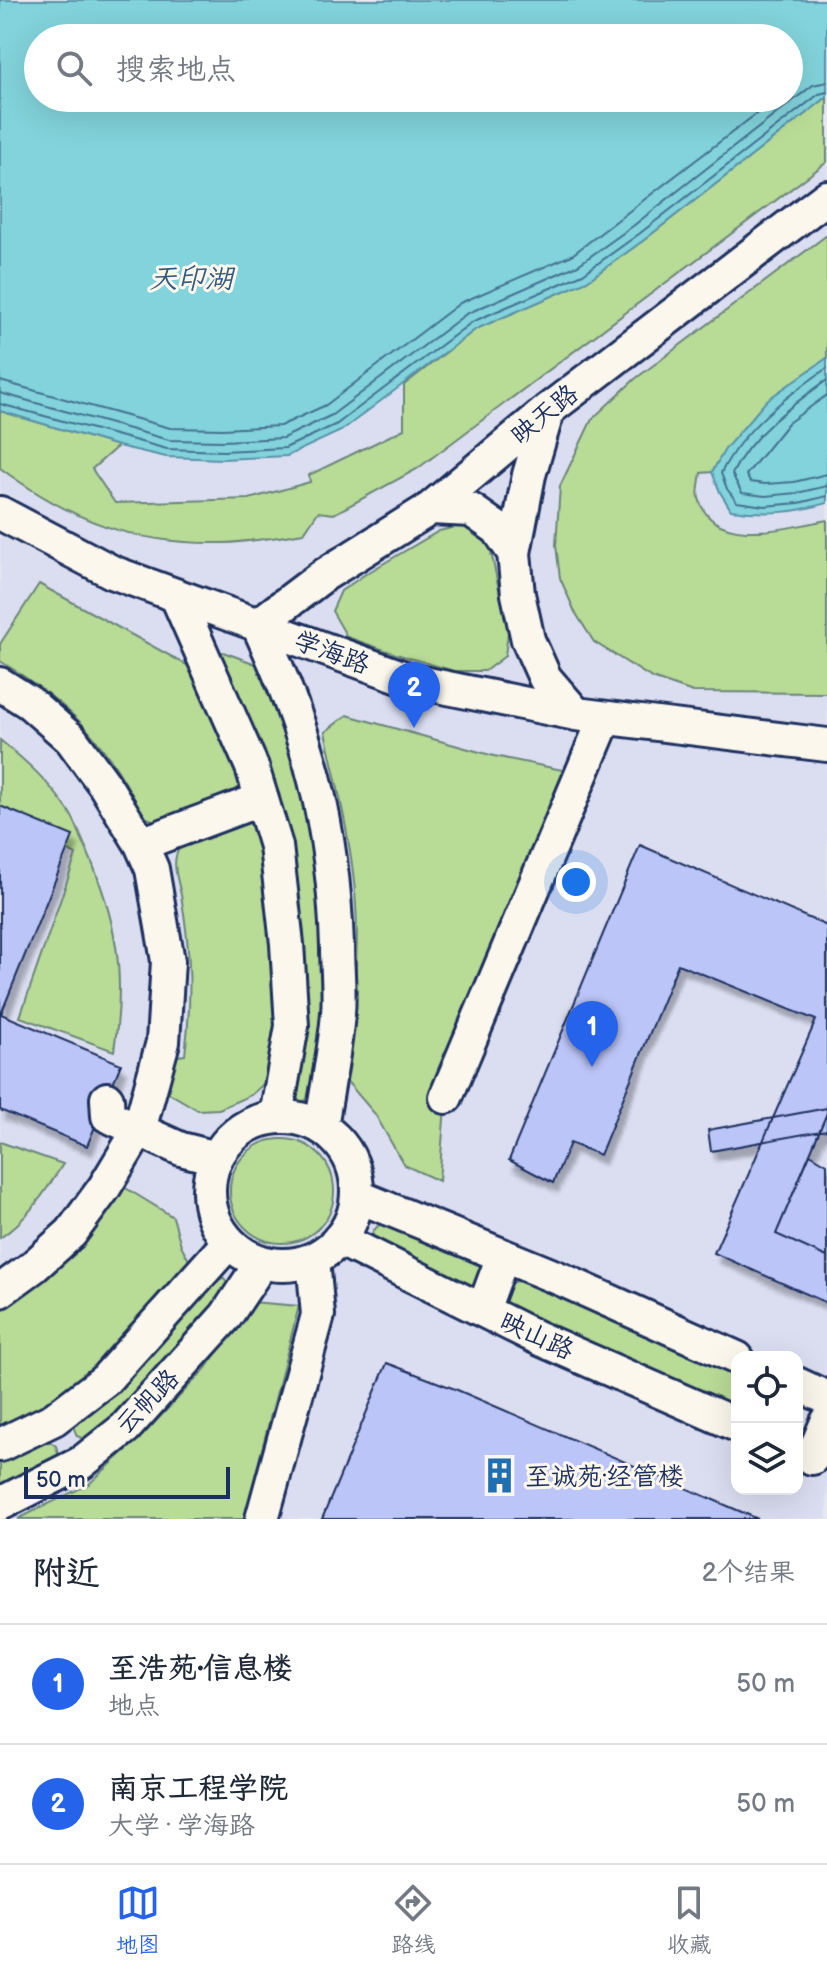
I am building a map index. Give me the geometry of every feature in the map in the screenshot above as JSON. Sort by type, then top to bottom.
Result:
[{"type":"street","name":"映天路","points":[[258,625],[324,575],[431,508],[548,410],[827,197]]},
{"type":"street","points":[[446,1097],[590,716],[545,678],[528,640],[518,594],[514,553],[529,475],[548,410]]},
{"type":"street","points":[[431,508],[471,510],[498,529],[514,553]]},
{"type":"street","name":"学海路","points":[[0,513],[112,572],[413,681],[590,716],[827,745]]},
{"type":"street","points":[[177,597],[252,767],[276,846],[292,1026],[276,1116]]},
{"type":"street","points":[[258,625],[285,682],[310,754],[328,837],[336,909],[339,1011],[321,1127]]},
{"type":"street","points":[[0,684],[30,703],[71,739],[104,784],[141,844],[152,869],[168,961],[163,1042],[139,1130],[104,1188],[71,1233],[0,1291]]},
{"type":"street","points":[[141,844],[262,799]]},
{"type":"street","points":[[107,1099],[108,1116],[181,1149],[216,1158]]},
{"type":"street","points":[[276,1116],[299,1118],[321,1127],[337,1140],[349,1157],[356,1176],[357,1196],[351,1219],[339,1239],[313,1259],[288,1265],[262,1262],[245,1255],[229,1242],[216,1224],[209,1203],[209,1180],[216,1158],[240,1129],[257,1121],[276,1116]]},
{"type":"street","points":[[357,1196],[731,1355]]},
{"type":"street","name":"映山路","points":[[339,1239],[538,1338],[732,1423]]},
{"type":"street","name":"云帆路","points":[[0,1445],[54,1419],[105,1380],[229,1242]]},
{"type":"street","points":[[483,1310],[503,1256]]},
{"type":"street","points":[[262,1519],[318,1315],[313,1259]]},
{"type":"street","name":"云帆路","points":[[0,1504],[81,1463],[125,1428],[226,1316],[262,1262]]},
{"type":"street","points":[[803,1387],[827,1398]]},
{"type":"street","points":[[54,1419],[81,1463]]},
{"type":"street","points":[[812,1458],[827,1422]]},
{"type":"shaded area","points":[[0,0],[827,0],[827,1519],[0,1519]]},
{"type":"green space","points":[[827,97],[827,162],[417,469],[334,514],[318,512],[304,533],[224,543],[161,540],[79,516],[0,468],[0,411],[118,446],[92,469],[115,503],[249,499],[310,482],[309,475],[404,429],[404,385],[476,329],[587,281]]},
{"type":"green space","points":[[827,235],[827,358],[713,472],[701,473],[698,492],[706,514],[719,524],[735,530],[773,530],[827,520],[827,693],[693,692],[652,678],[594,642],[575,612],[560,578],[556,545],[560,486],[592,419],[635,379]]},
{"type":"green space","points":[[468,524],[490,547],[508,632],[505,656],[485,671],[454,671],[347,637],[332,611],[341,591],[439,531]]},
{"type":"green space","points":[[39,584],[187,665],[240,750],[246,776],[236,789],[160,823],[144,817],[115,766],[85,727],[48,694],[0,661],[0,644]]},
{"type":"green space","points":[[223,652],[262,669],[292,738],[330,909],[317,1092],[307,1100],[298,1102],[291,1095],[302,977],[299,906],[288,829],[269,765],[234,700],[215,655]]},
{"type":"green space","points":[[347,715],[494,756],[572,772],[445,1107],[439,1181],[404,1165],[375,1114],[343,1077],[355,970],[356,906],[348,840],[325,732]]},
{"type":"green space","points":[[0,740],[37,772],[61,800],[73,819],[97,874],[112,923],[119,971],[114,1051],[20,1017],[76,855],[0,814]]},
{"type":"green space","points":[[260,817],[282,1012],[269,1079],[251,1095],[219,1109],[198,1110],[169,1093],[170,1057],[185,1055],[189,1014],[189,956],[176,871],[177,852],[187,840],[206,829]]},
{"type":"green space","points":[[282,1139],[302,1143],[319,1154],[330,1171],[334,1191],[330,1211],[319,1228],[302,1239],[282,1243],[262,1239],[245,1228],[234,1211],[230,1191],[234,1171],[245,1154],[262,1143]]},
{"type":"green space","points":[[0,1142],[63,1164],[27,1214],[0,1238]]},
{"type":"green space","points":[[124,1187],[173,1217],[181,1245],[194,1270],[83,1385],[7,1427],[0,1424],[0,1305],[39,1281],[70,1255]]},
{"type":"green space","points":[[382,1222],[479,1256],[481,1270],[477,1283],[470,1289],[371,1243],[373,1231]]},
{"type":"green space","points":[[224,1278],[230,1286],[192,1345],[88,1441],[77,1436],[73,1426],[75,1416],[211,1280]]},
{"type":"green space","points":[[520,1279],[731,1368],[731,1417],[512,1318],[504,1301],[508,1286]]},
{"type":"green space","points":[[251,1302],[299,1306],[244,1519],[18,1519],[89,1484],[144,1434],[206,1368]]},
{"type":"green space","points":[[47,1440],[56,1446],[59,1456],[0,1496],[0,1457],[32,1441]]},
{"type":"water","name":"天印湖","points":[[0,0],[827,0],[827,97],[587,281],[476,329],[341,431],[287,456],[223,459],[166,457],[0,411]]},
{"type":"water","points":[[827,358],[827,503],[780,512],[731,510],[712,472],[725,449],[767,400]]},
{"type":"building","points":[[0,806],[73,836],[1,1014],[121,1064],[87,1146],[0,1110]]},
{"type":"building","points":[[640,845],[827,926],[827,1113],[776,1234],[827,1257],[827,1303],[714,1253],[816,1020],[678,964],[600,1155],[570,1143],[553,1183],[509,1160]]},
{"type":"building","points":[[827,1108],[827,1130],[711,1151],[708,1130]]},
{"type":"building","points":[[810,1154],[827,1164],[827,1257],[776,1234]]},
{"type":"building","name":"至诚苑·经管楼","points":[[387,1363],[455,1389],[758,1519],[322,1519]]},
{"type":"place","name":"南京工程学院","points":[[414,728]]},
{"type":"place","name":"至浩苑·信息楼","points":[[592,1067]]},
{"type":"place","name":"至诚苑·经管楼","points":[[499,1476]]}]
